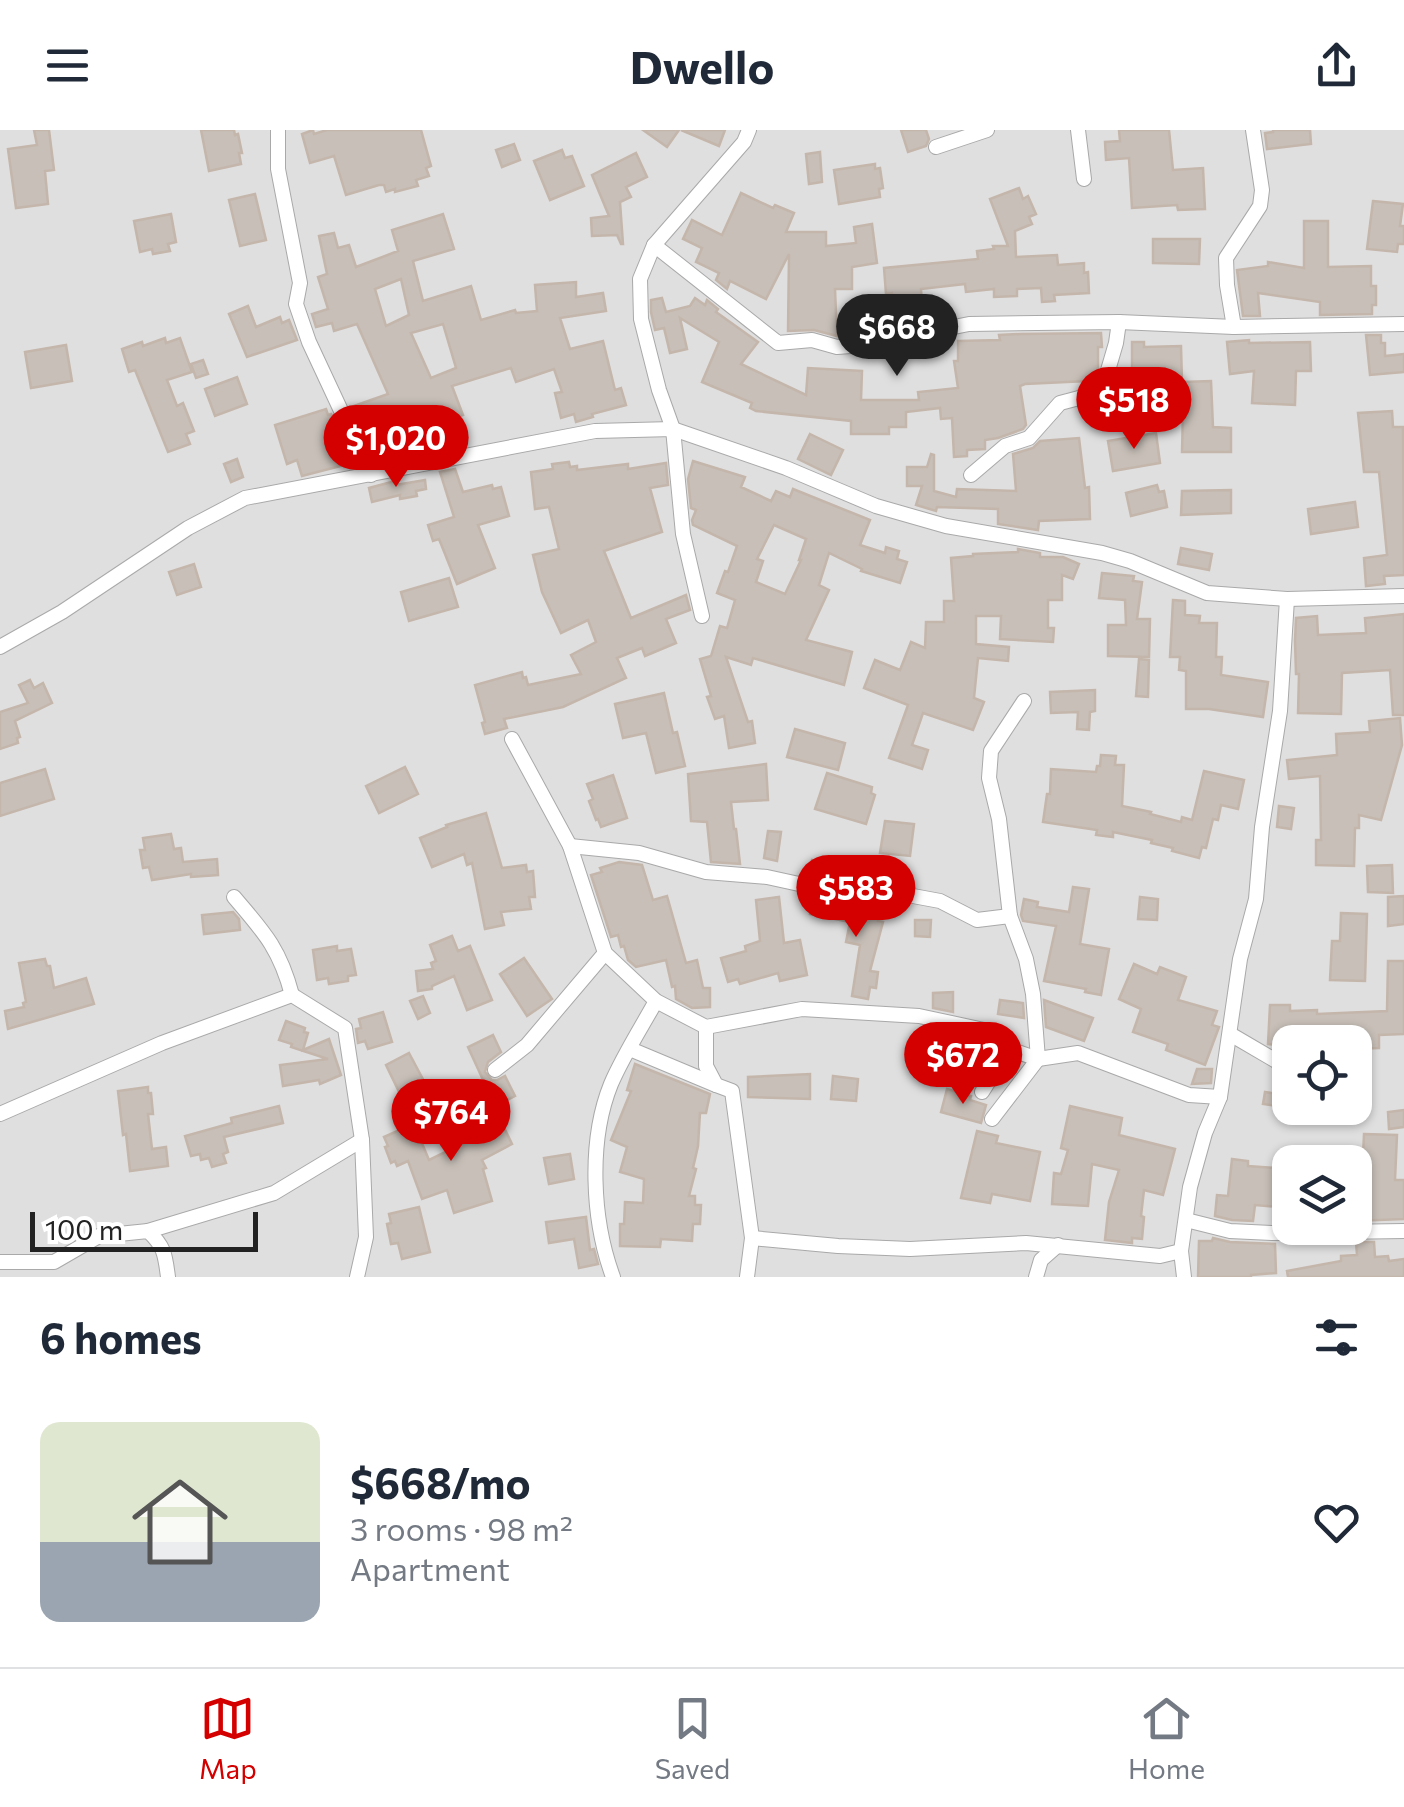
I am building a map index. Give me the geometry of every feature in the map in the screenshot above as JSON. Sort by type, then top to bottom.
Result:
[{"type":"street","points":[[278,130],[278,169],[300,282],[296,304],[372,475]]},
{"type":"street","points":[[702,616],[683,534],[673,428],[641,319],[640,279],[654,245],[744,142],[749,130]]},
{"type":"street","points":[[936,147],[988,130]]},
{"type":"street","points":[[1078,130],[1084,179]]},
{"type":"street","points":[[1234,327],[1226,258],[1260,206],[1262,190],[1252,130]]},
{"type":"street","points":[[654,245],[778,343],[812,340],[837,348],[969,324],[1404,324]]},
{"type":"street","points":[[971,475],[1005,446],[1029,438],[1060,404],[1104,384],[1119,322]]},
{"type":"street","points":[[0,647],[62,612],[188,528],[244,498],[595,431],[673,428],[786,468],[876,506],[946,526],[1130,560],[1207,593],[1287,600],[1404,596]]},
{"type":"street","points":[[1184,1277],[1181,1251],[1190,1188],[1220,1096],[1240,959],[1256,899],[1262,827],[1280,711],[1287,600]]},
{"type":"street","points":[[992,1119],[1038,1059],[1033,994],[1026,959],[1010,916],[1004,846],[989,778],[992,750],[1024,701]]},
{"type":"street","points":[[512,739],[570,846],[605,953],[656,1001],[706,1027],[802,1009],[920,1016],[984,1030],[1009,1048],[1038,1059],[1078,1054],[1189,1095],[1220,1096]]},
{"type":"street","points":[[570,846],[639,853],[706,872],[767,877],[854,896],[897,893],[940,900],[977,920],[1010,916]]},
{"type":"street","points":[[234,897],[268,938],[284,966],[292,995],[345,1028],[362,1140],[366,1238],[357,1277]]},
{"type":"street","points":[[495,1070],[526,1045],[605,953]]},
{"type":"street","points":[[0,1114],[162,1043],[292,995]]},
{"type":"street","points":[[614,1277],[605,1254],[596,1185],[596,1135],[611,1084],[656,1001]]},
{"type":"street","points":[[706,1027],[706,1066],[716,1085]]},
{"type":"street","points":[[1230,1034],[1272,1058]]},
{"type":"street","points":[[630,1048],[732,1091],[752,1238],[746,1277]]},
{"type":"street","points":[[982,1092],[1009,1048]]},
{"type":"street","points":[[0,1262],[54,1262],[99,1236],[148,1232],[274,1193],[362,1140]]},
{"type":"street","points":[[1186,1220],[1244,1232],[1404,1231]]},
{"type":"street","points":[[148,1232],[164,1251],[168,1277]]},
{"type":"street","points":[[752,1238],[910,1249],[1026,1243],[1160,1256],[1181,1251]]},
{"type":"street","points":[[1036,1277],[1041,1260],[1058,1244]]},
{"type":"shaded area","points":[[0,130],[1404,130],[1404,1277],[0,1277]]},
{"type":"building","points":[[34,130],[49,130],[54,170],[45,171],[48,204],[16,208],[8,149],[37,145]]},
{"type":"building","points":[[201,130],[234,130],[242,153],[241,164],[209,171]]},
{"type":"building","points":[[313,130],[314,134],[327,130],[421,130],[431,166],[426,168],[429,176],[416,180],[418,186],[395,192],[386,192],[384,185],[379,185],[346,195],[334,156],[310,163],[302,134]]},
{"type":"building","points":[[643,130],[679,130],[667,147]]},
{"type":"building","points":[[681,130],[725,130],[719,146]]},
{"type":"building","points":[[901,130],[926,130],[926,146],[908,152]]},
{"type":"building","points":[[1119,130],[1169,130],[1173,170],[1203,168],[1205,209],[1178,210],[1177,205],[1132,208],[1129,158],[1106,160],[1105,142],[1120,141]]},
{"type":"building","points":[[1310,130],[1311,144],[1267,149],[1265,133]]},
{"type":"building","points":[[514,144],[520,160],[502,167],[496,150]]},
{"type":"building","points":[[562,150],[565,158],[572,156],[584,186],[550,200],[534,161]]},
{"type":"building","points":[[820,152],[822,182],[809,184],[806,154]]},
{"type":"building","points":[[636,153],[647,177],[626,187],[631,197],[620,202],[623,244],[617,235],[592,236],[591,218],[609,216],[592,175]]},
{"type":"building","points":[[875,164],[875,169],[880,168],[880,197],[839,204],[834,170]]},
{"type":"building","points":[[1019,188],[1023,199],[1028,196],[1036,214],[1029,217],[1032,224],[1015,231],[1016,257],[1057,255],[1058,265],[1084,263],[1089,293],[1054,295],[1055,301],[1042,302],[1041,288],[1017,289],[1017,296],[994,297],[994,289],[966,292],[965,284],[921,289],[923,316],[894,319],[892,293],[886,294],[884,268],[978,259],[977,251],[1008,246],[990,199]]},
{"type":"building","points":[[741,193],[794,213],[786,232],[826,232],[826,246],[856,243],[854,227],[872,224],[877,263],[852,267],[852,289],[835,289],[837,336],[814,330],[788,331],[789,254],[766,299],[730,281],[727,289],[716,280],[719,273],[696,262],[702,248],[683,239],[692,220],[722,235]]},
{"type":"building","points":[[255,194],[266,240],[240,246],[229,200]]},
{"type":"building","points":[[1373,201],[1403,204],[1400,226],[1404,226],[1404,244],[1398,244],[1397,252],[1367,249]]},
{"type":"building","points":[[171,214],[176,242],[168,244],[170,251],[140,252],[134,221]]},
{"type":"building","points":[[443,214],[454,249],[413,261],[423,301],[471,286],[481,320],[515,310],[537,311],[535,285],[576,282],[576,297],[603,293],[606,311],[560,318],[570,349],[603,341],[615,390],[621,388],[626,405],[576,422],[574,414],[561,418],[555,393],[562,392],[554,369],[516,382],[511,368],[452,386],[463,415],[442,423],[440,416],[368,443],[351,407],[388,394],[357,324],[334,331],[332,323],[316,327],[312,314],[328,309],[318,277],[327,274],[319,236],[334,233],[338,248],[349,245],[356,267],[398,251],[392,230]],"holes":[[[401,279],[409,315],[386,326],[375,289]],[[443,324],[456,368],[431,378],[411,333]]]},
{"type":"building","points":[[1304,221],[1328,221],[1328,267],[1371,266],[1371,286],[1376,286],[1372,314],[1320,315],[1320,302],[1258,293],[1260,316],[1243,316],[1237,270],[1268,266],[1268,262],[1304,268]]},
{"type":"building","points":[[1153,239],[1200,239],[1199,264],[1153,263]]},
{"type":"building","points":[[662,298],[666,312],[690,306],[695,298],[705,305],[707,300],[718,309],[716,312],[758,342],[741,364],[806,395],[808,368],[862,371],[861,400],[919,400],[918,392],[958,388],[954,361],[958,361],[958,341],[1000,340],[999,335],[1101,333],[1102,347],[1098,347],[1095,377],[1088,381],[1020,386],[1026,425],[1023,429],[985,440],[985,449],[967,450],[967,456],[954,457],[952,418],[941,419],[940,408],[906,412],[906,427],[889,427],[889,434],[851,434],[851,421],[756,411],[750,408],[752,403],[702,382],[719,342],[680,318],[687,349],[670,353],[664,328],[655,330],[651,312],[651,300]]},
{"type":"building","points":[[248,306],[256,327],[280,317],[282,323],[289,320],[297,340],[247,357],[229,314]]},
{"type":"building","points":[[1366,335],[1381,335],[1385,356],[1404,354],[1404,372],[1370,375]]},
{"type":"building","points":[[165,338],[166,343],[180,338],[192,372],[167,380],[177,406],[183,403],[194,431],[186,434],[190,444],[168,452],[135,370],[129,372],[122,349]]},
{"type":"building","points":[[1132,342],[1144,342],[1144,347],[1181,346],[1182,382],[1211,381],[1213,427],[1231,428],[1231,452],[1182,452],[1183,411],[1164,412],[1162,375],[1132,376]]},
{"type":"building","points":[[1227,342],[1310,342],[1311,371],[1296,371],[1295,405],[1252,403],[1254,371],[1230,374]]},
{"type":"building","points":[[66,345],[72,381],[31,388],[25,352]]},
{"type":"building","points":[[203,360],[208,374],[196,378],[191,364]]},
{"type":"building","points":[[237,377],[247,404],[215,416],[205,389]]},
{"type":"building","points":[[326,409],[348,450],[340,452],[344,465],[302,476],[297,460],[287,464],[275,425]]},
{"type":"building","points":[[1392,411],[1393,427],[1403,427],[1404,575],[1384,576],[1385,584],[1366,586],[1364,558],[1387,555],[1379,472],[1364,472],[1358,413]]},
{"type":"building","points":[[1156,433],[1160,463],[1113,471],[1108,441]]},
{"type":"building","points":[[810,434],[843,450],[831,475],[798,459]]},
{"type":"building","points":[[1079,438],[1085,488],[1089,487],[1090,519],[1039,521],[1038,530],[998,524],[998,509],[937,507],[936,511],[916,505],[922,486],[907,486],[907,467],[927,467],[931,454],[934,491],[956,497],[957,489],[1016,491],[1013,454],[1033,448],[1040,441]]},
{"type":"building","points":[[237,459],[243,477],[231,482],[224,464]]},
{"type":"building","points":[[693,461],[745,477],[741,487],[771,501],[776,491],[790,497],[793,489],[870,520],[860,545],[885,553],[886,547],[899,551],[897,559],[907,562],[900,583],[861,571],[829,553],[819,585],[829,590],[806,640],[852,652],[844,685],[753,658],[751,665],[726,657],[748,722],[752,721],[755,743],[729,748],[724,716],[715,719],[707,697],[711,696],[700,659],[711,656],[720,626],[727,628],[735,600],[717,593],[737,546],[693,525],[696,510],[691,508],[688,479]],"holes":[[[774,525],[806,539],[785,594],[756,582],[763,561],[757,559]]]},
{"type":"building","points":[[569,462],[577,470],[628,464],[628,469],[666,463],[668,485],[650,488],[662,532],[604,551],[631,618],[686,595],[690,610],[666,619],[676,643],[645,656],[642,648],[617,658],[626,678],[563,707],[504,719],[507,728],[485,734],[475,685],[522,672],[528,685],[581,674],[571,655],[596,642],[588,620],[561,633],[542,592],[533,555],[559,549],[549,507],[535,509],[531,472]]},
{"type":"building","points":[[455,469],[463,492],[492,485],[493,489],[501,487],[509,516],[478,525],[495,568],[457,584],[439,539],[433,541],[428,525],[454,517],[440,472]]},
{"type":"building","points":[[425,480],[426,489],[416,491],[417,496],[400,499],[400,495],[372,502],[369,488],[395,481],[396,485]]},
{"type":"building","points":[[1157,485],[1159,492],[1164,491],[1167,507],[1131,516],[1126,493]]},
{"type":"building","points":[[1231,490],[1231,513],[1181,515],[1182,491]]},
{"type":"building","points":[[1355,502],[1358,527],[1311,534],[1308,509]]},
{"type":"building","points":[[1181,548],[1212,554],[1209,570],[1178,564]]},
{"type":"building","points":[[1018,549],[1079,564],[1073,579],[1062,575],[1062,600],[1048,600],[1048,628],[1054,628],[1053,642],[1000,639],[1001,616],[976,616],[976,644],[1009,647],[1008,661],[978,658],[974,698],[984,702],[973,730],[923,713],[912,745],[928,750],[922,769],[889,758],[908,705],[864,688],[875,660],[900,670],[911,642],[925,648],[926,622],[944,622],[944,601],[954,601],[951,558]]},
{"type":"building","points":[[194,564],[201,587],[177,595],[169,572]]},
{"type":"building","points":[[1102,573],[1134,576],[1133,581],[1142,582],[1137,619],[1150,619],[1149,657],[1108,656],[1108,625],[1126,625],[1125,600],[1099,598]]},
{"type":"building","points":[[449,578],[458,607],[409,621],[401,592]]},
{"type":"building","points":[[1173,600],[1185,601],[1185,615],[1200,616],[1199,623],[1217,623],[1216,657],[1222,657],[1221,675],[1268,682],[1263,717],[1186,709],[1186,671],[1179,670],[1180,657],[1170,657]]},
{"type":"building","points":[[1404,614],[1404,715],[1393,715],[1390,670],[1342,673],[1341,714],[1298,713],[1296,618],[1317,616],[1318,635],[1366,633],[1365,618]]},
{"type":"building","points":[[1139,659],[1149,660],[1148,697],[1136,696]]},
{"type":"building","points":[[30,680],[34,688],[43,683],[52,703],[15,721],[18,743],[0,749],[0,712],[28,703],[19,685]]},
{"type":"building","points":[[1095,690],[1095,711],[1090,712],[1089,730],[1077,729],[1078,712],[1051,713],[1050,692]]},
{"type":"building","points":[[664,693],[685,766],[656,773],[646,733],[623,738],[615,704]]},
{"type":"building","points":[[1400,718],[1402,745],[1381,820],[1359,815],[1354,866],[1316,865],[1316,840],[1321,840],[1320,776],[1289,779],[1287,760],[1337,755],[1336,734],[1370,732],[1369,721]]},
{"type":"building","points":[[795,729],[845,743],[838,770],[787,757]]},
{"type":"building","points":[[1101,755],[1116,756],[1115,765],[1124,765],[1122,806],[1181,822],[1182,817],[1192,820],[1204,771],[1244,780],[1238,809],[1221,805],[1199,858],[1151,843],[1152,840],[1113,832],[1113,837],[1096,835],[1097,830],[1043,822],[1051,769],[1096,772]]},
{"type":"building","points":[[766,764],[768,800],[731,802],[740,864],[711,862],[707,822],[691,821],[688,774]]},
{"type":"building","points":[[405,767],[418,794],[379,813],[366,786]]},
{"type":"building","points":[[45,769],[54,799],[0,816],[0,783]]},
{"type":"building","points":[[827,773],[872,787],[871,793],[875,795],[866,824],[815,809]]},
{"type":"building","points":[[613,775],[627,818],[601,827],[589,801],[593,799],[587,784]]},
{"type":"building","points":[[1279,806],[1294,808],[1291,829],[1277,827]]},
{"type":"building","points":[[486,813],[502,868],[526,865],[527,872],[533,871],[535,897],[529,897],[531,909],[501,912],[504,925],[485,929],[472,863],[467,865],[464,854],[432,867],[420,838]]},
{"type":"building","points":[[885,821],[914,824],[910,856],[880,853]]},
{"type":"building","points":[[768,831],[781,832],[777,861],[764,858]]},
{"type":"building","points":[[171,834],[174,849],[181,848],[183,862],[217,859],[218,875],[191,874],[152,880],[149,867],[143,868],[143,838]]},
{"type":"building","points":[[812,860],[857,870],[853,885],[809,875]]},
{"type":"building","points":[[619,862],[642,865],[653,900],[667,896],[686,963],[697,960],[703,988],[710,988],[710,1007],[692,1008],[676,999],[666,960],[636,967],[628,960],[618,935],[611,937],[591,875]]},
{"type":"building","points":[[1392,865],[1393,893],[1368,892],[1367,866]]},
{"type":"building","points":[[1073,887],[1089,889],[1080,944],[1109,949],[1101,995],[1044,981],[1056,926],[1023,921],[1021,915],[1024,899],[1038,902],[1037,907],[1069,912]]},
{"type":"building","points":[[1404,896],[1404,924],[1388,926],[1388,897]]},
{"type":"building","points":[[779,897],[784,943],[800,940],[807,975],[780,981],[778,973],[740,984],[738,979],[728,982],[721,958],[746,951],[745,946],[760,941],[756,900]]},
{"type":"building","points":[[1140,897],[1158,899],[1157,920],[1138,919]]},
{"type":"building","points":[[814,898],[880,915],[878,921],[883,922],[870,971],[878,972],[876,988],[870,987],[868,999],[852,996],[860,945],[846,942],[850,922],[810,914]]},
{"type":"building","points":[[233,912],[239,919],[240,930],[204,934],[202,915]]},
{"type":"building","points":[[1341,913],[1367,914],[1365,981],[1330,980],[1332,941],[1340,941]]},
{"type":"building","points":[[915,920],[931,920],[930,937],[915,936]]},
{"type":"building","points":[[452,936],[458,951],[470,946],[492,1000],[467,1010],[454,976],[432,989],[418,991],[416,971],[433,969],[431,963],[436,961],[430,945]]},
{"type":"building","points":[[337,946],[337,951],[351,949],[356,975],[348,976],[348,981],[329,984],[328,978],[317,980],[313,950]]},
{"type":"building","points":[[524,958],[552,999],[527,1016],[500,974]]},
{"type":"building","points":[[45,959],[54,988],[86,978],[94,1004],[8,1029],[5,1011],[24,1007],[26,1002],[19,963]]},
{"type":"building","points":[[1388,961],[1404,961],[1404,1034],[1379,1035],[1379,1048],[1372,1048],[1372,1025],[1272,1025],[1272,1044],[1268,1044],[1270,1005],[1290,1005],[1290,1011],[1317,1010],[1317,1014],[1387,1011]]},
{"type":"building","points":[[1134,964],[1157,974],[1160,967],[1186,977],[1178,1000],[1217,1011],[1212,1025],[1219,1027],[1205,1065],[1166,1050],[1168,1044],[1133,1032],[1141,1009],[1119,999]]},
{"type":"building","points":[[953,992],[953,1012],[933,1008],[933,993]]},
{"type":"building","points":[[423,996],[430,1013],[418,1019],[410,1001]]},
{"type":"building","points":[[1000,1000],[1023,1003],[1024,1018],[998,1014]]},
{"type":"building","points":[[1044,1000],[1093,1018],[1084,1041],[1046,1027]]},
{"type":"building","points":[[383,1012],[392,1042],[368,1049],[365,1041],[358,1043],[359,1019]]},
{"type":"building","points":[[286,1021],[308,1033],[303,1050],[329,1039],[341,1075],[320,1084],[319,1080],[283,1086],[280,1065],[328,1059],[291,1047],[292,1044],[279,1040]]},
{"type":"building","points":[[493,1035],[501,1052],[488,1062],[485,1072],[492,1080],[505,1076],[515,1096],[495,1106],[468,1047]]},
{"type":"building","points":[[409,1053],[426,1085],[402,1098],[386,1065]]},
{"type":"building","points":[[635,1064],[710,1094],[706,1113],[700,1113],[693,1168],[696,1169],[689,1196],[695,1196],[695,1205],[701,1205],[700,1224],[693,1224],[692,1241],[661,1239],[660,1247],[620,1246],[625,1202],[643,1203],[644,1179],[620,1172],[627,1147],[611,1140],[631,1091],[627,1090]]},
{"type":"building","points":[[1197,1069],[1212,1069],[1211,1083],[1192,1084]]},
{"type":"building","points":[[810,1074],[810,1099],[748,1097],[748,1077]]},
{"type":"building","points":[[833,1076],[858,1079],[856,1101],[831,1099]]},
{"type":"building","points":[[148,1087],[153,1114],[148,1114],[152,1149],[166,1147],[168,1166],[130,1171],[118,1091]]},
{"type":"building","points":[[947,1089],[986,1105],[981,1123],[941,1112]]},
{"type":"building","points":[[1265,1092],[1272,1093],[1272,1105],[1263,1104]]},
{"type":"building","points":[[279,1106],[283,1123],[224,1137],[226,1163],[212,1167],[209,1158],[191,1156],[185,1136],[232,1123],[231,1118]]},
{"type":"building","points":[[1070,1106],[1122,1118],[1119,1135],[1175,1149],[1163,1195],[1144,1190],[1142,1239],[1132,1238],[1132,1243],[1105,1240],[1109,1202],[1119,1170],[1092,1164],[1088,1206],[1052,1204],[1054,1173],[1061,1174],[1068,1150],[1061,1148]]},
{"type":"building","points":[[1404,1110],[1404,1127],[1389,1129],[1388,1112]]},
{"type":"building","points":[[497,1113],[512,1144],[482,1160],[492,1201],[454,1213],[447,1190],[422,1199],[408,1161],[397,1166],[395,1161],[391,1163],[384,1137],[411,1125],[429,1160],[489,1131],[483,1120]]},
{"type":"building","points":[[977,1131],[998,1136],[996,1143],[1040,1152],[1030,1201],[992,1194],[990,1203],[961,1198]]},
{"type":"building","points":[[1364,1134],[1397,1135],[1395,1180],[1404,1180],[1404,1219],[1372,1220],[1372,1145],[1364,1145]]},
{"type":"building","points":[[570,1154],[574,1179],[549,1184],[544,1158]]},
{"type":"building","points":[[1232,1159],[1248,1161],[1248,1166],[1272,1168],[1272,1206],[1255,1205],[1253,1221],[1215,1216],[1217,1195],[1228,1196]]},
{"type":"building","points":[[419,1207],[430,1252],[402,1259],[398,1243],[391,1244],[389,1214]]},
{"type":"building","points":[[586,1217],[590,1250],[594,1249],[598,1264],[579,1268],[574,1239],[549,1243],[546,1222]]},
{"type":"building","points":[[1213,1238],[1275,1245],[1276,1273],[1198,1277],[1199,1241]]},
{"type":"building","points":[[1374,1242],[1375,1257],[1388,1256],[1389,1261],[1404,1259],[1404,1277],[1288,1277],[1287,1271],[1357,1255],[1356,1245]]}]
